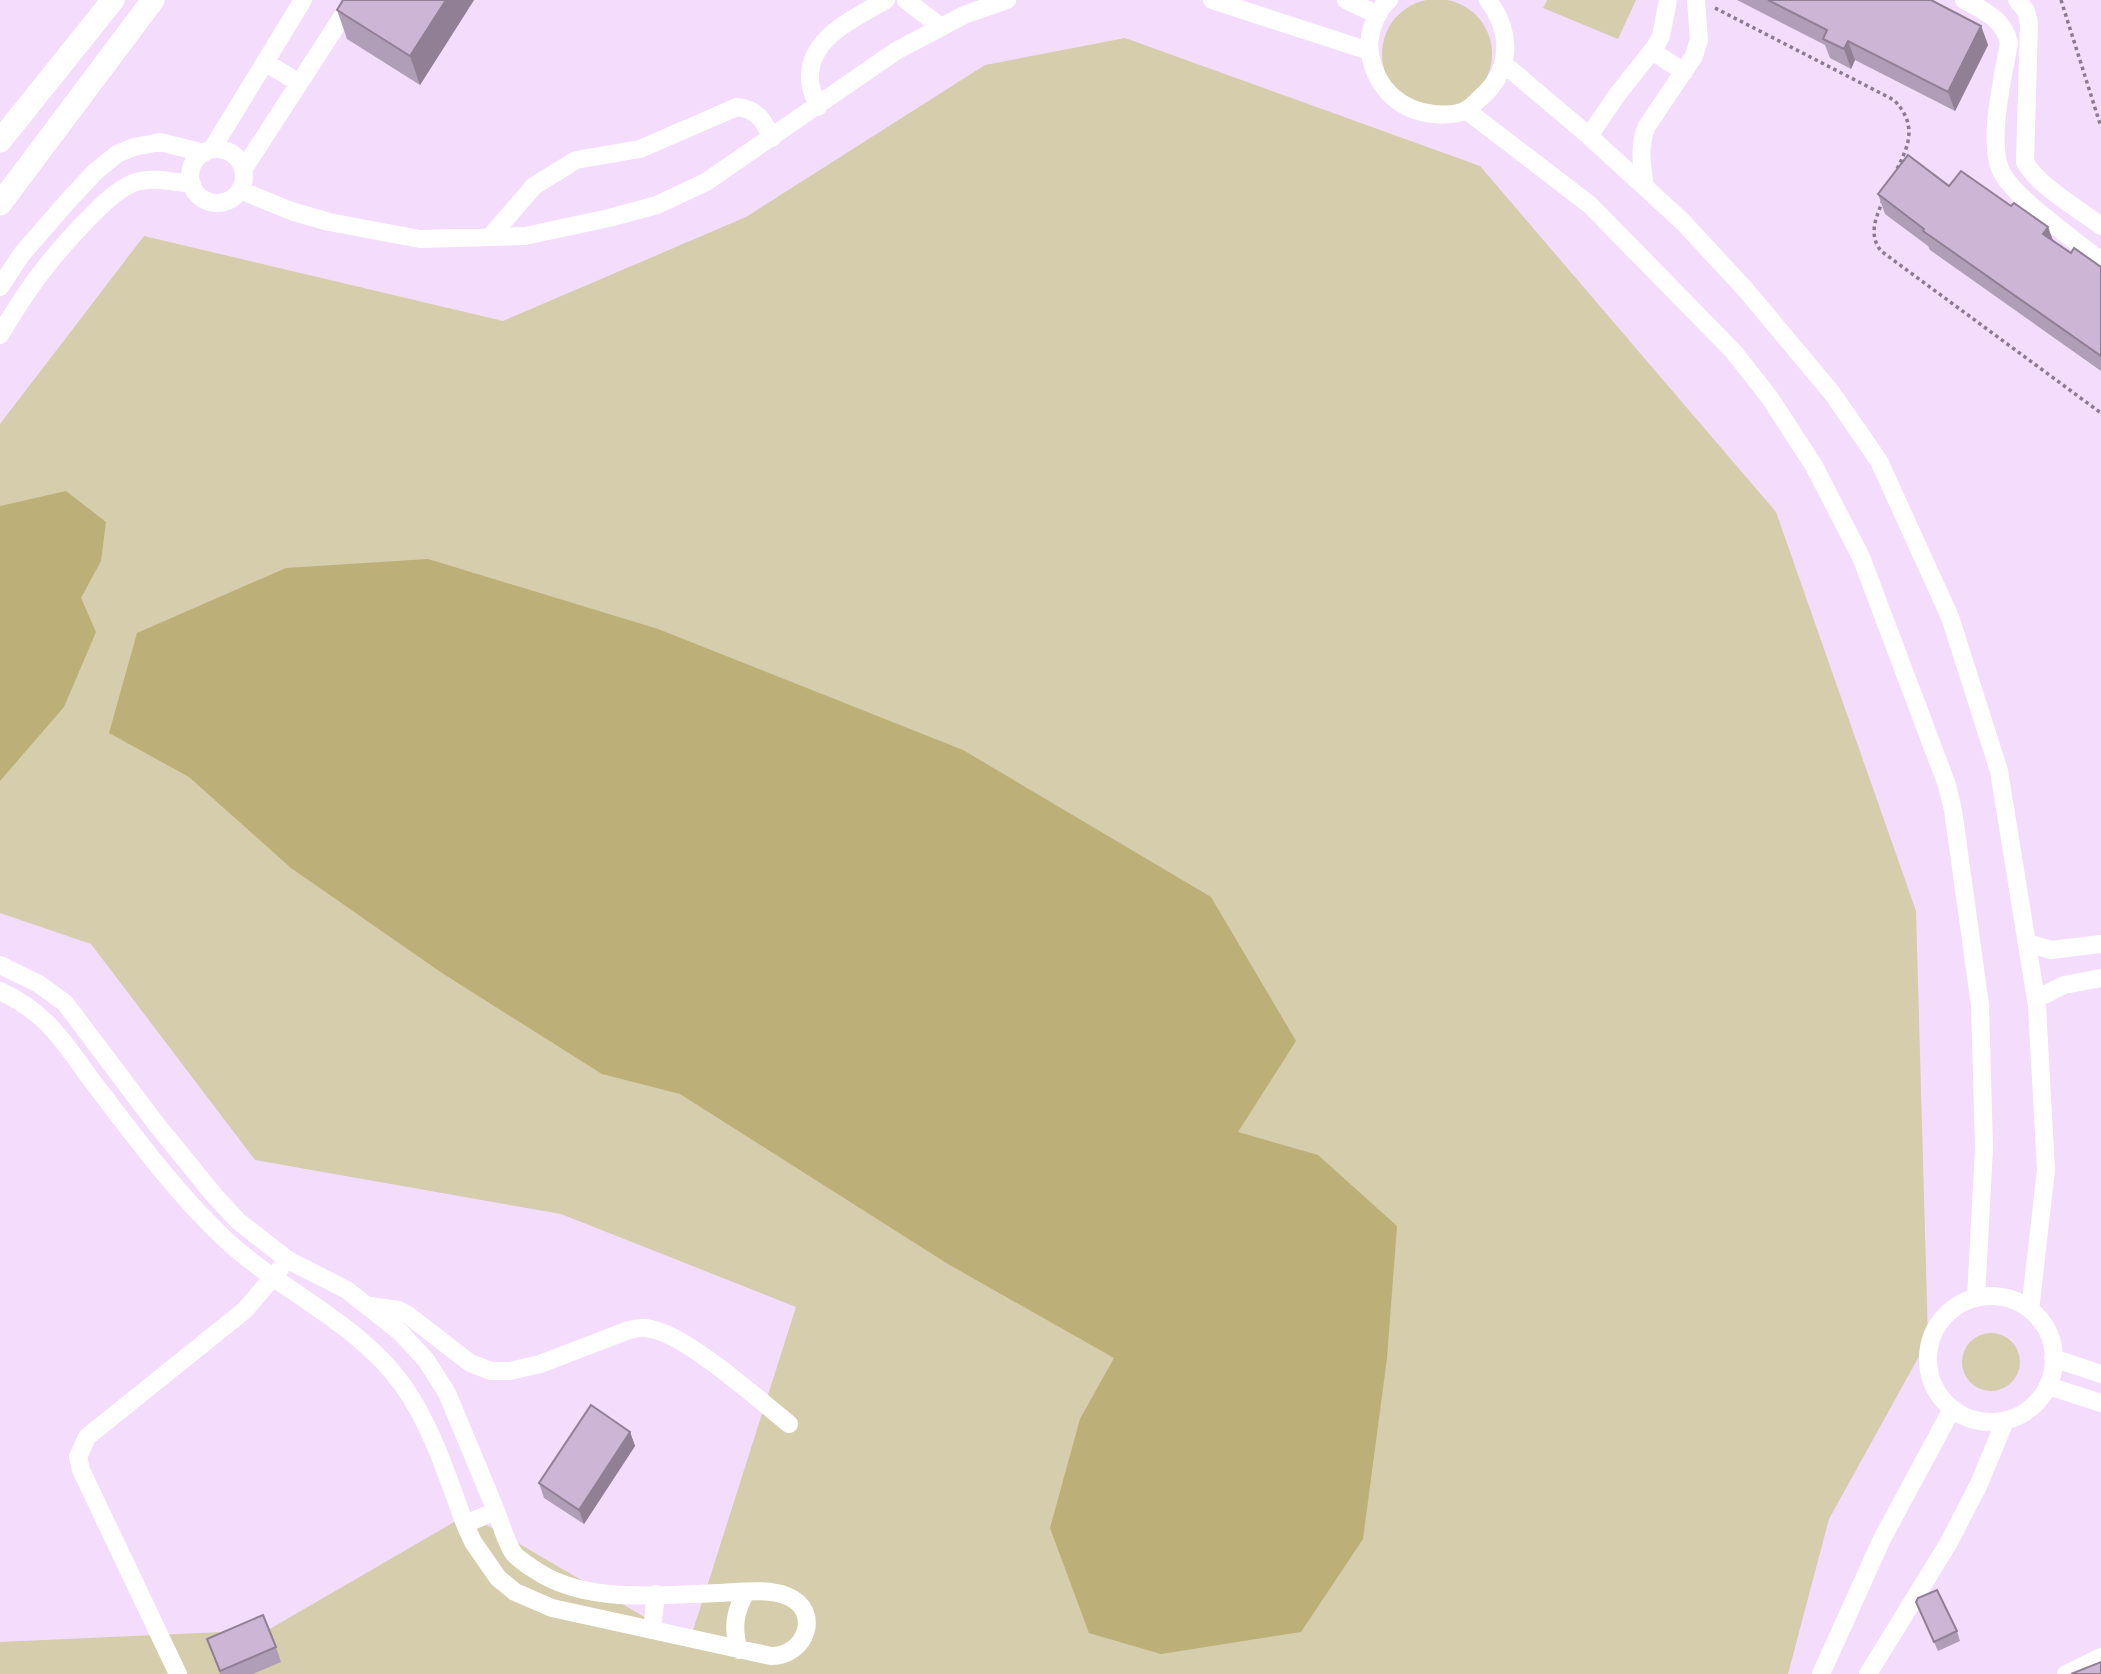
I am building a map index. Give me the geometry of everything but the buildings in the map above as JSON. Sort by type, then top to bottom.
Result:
[{"type":"main road","points":[[0,141],[113,0]]},
{"type":"main road","points":[[0,204],[153,0]]},
{"type":"street","points":[[0,287],[21,255],[96,172],[117,154],[134,147],[160,142],[208,151],[230,152],[237,158],[243,170],[244,182],[240,190],[227,201],[219,203],[202,198],[192,184],[192,166],[208,151],[303,0]]},
{"type":"street","points":[[243,170],[353,0]]},
{"type":"street","points":[[818,107],[809,82],[811,66],[818,48],[832,32],[886,0]]},
{"type":"street","points":[[906,0],[941,27]]},
{"type":"street","points":[[240,190],[291,211],[420,239],[524,236],[609,218],[657,205],[706,182],[896,51],[977,9],[1007,0]]},
{"type":"street","points":[[1212,0],[1369,51]]},
{"type":"street","points":[[1346,0],[1378,15]]},
{"type":"street","points":[[1389,0],[1383,4],[1372,26],[1369,51],[1376,78],[1393,99],[1417,113],[1445,115],[1466,110],[1492,89],[1504,64],[1506,42],[1501,20],[1489,0]]},
{"type":"street","points":[[1589,136],[1661,36],[1668,0]]},
{"type":"street","points":[[1964,0],[1988,13],[2007,32],[2009,43],[1995,140],[1999,168],[2010,184],[2033,206],[2101,261]]},
{"type":"street","points":[[1645,187],[1640,156],[1642,139],[1647,126],[1694,56],[1699,40],[1702,3]]},
{"type":"street","points":[[2026,4],[2029,24],[2025,162],[2029,170],[2043,182],[2101,226]]},
{"type":"street","points":[[1652,51],[1684,72]]},
{"type":"street","points":[[265,62],[299,83]]},
{"type":"street","points":[[1504,64],[1589,136],[1682,221],[1745,289],[1832,393],[1878,461],[1950,617],[1999,771],[2036,999],[2046,1170],[2030,1310]]},
{"type":"street","points":[[490,237],[534,186],[576,160],[640,149],[737,107],[747,108],[762,118],[772,138]]},
{"type":"street","points":[[1466,110],[1590,205],[1733,351],[1770,398],[1814,466],[1861,557],[1947,785],[1953,810],[1980,1005],[1984,1148],[1976,1298]]},
{"type":"street","points":[[2003,174],[2025,162]]},
{"type":"street","points":[[0,335],[24,294],[57,250],[116,192],[134,183],[149,180],[192,184]]},
{"type":"street","points":[[2027,943],[2051,950],[2101,944]]},
{"type":"street","points":[[0,965],[40,984],[65,1003],[157,1125],[238,1221],[288,1260],[347,1290],[400,1332],[426,1360],[447,1393],[512,1552],[552,1581],[579,1590],[639,1595],[746,1592],[789,1597],[803,1610],[807,1629],[798,1647],[781,1656],[739,1650],[552,1608],[515,1592],[490,1567],[465,1524],[425,1423],[402,1384],[384,1362],[352,1333],[227,1242],[179,1191],[90,1079],[55,1029],[35,1011],[0,991]]},
{"type":"street","points":[[2036,999],[2064,985],[2101,978]]},
{"type":"street","points":[[178,1674],[81,1470],[78,1457],[87,1437],[245,1310],[288,1260]]},
{"type":"street","points":[[1976,1298],[2004,1298],[2030,1310],[2047,1331],[2053,1346],[2048,1386],[2030,1408],[2005,1421],[1977,1421],[1952,1409],[1938,1393],[1929,1374],[1929,1346],[1941,1320],[1957,1307],[1976,1298]]},
{"type":"street","points":[[368,1306],[398,1310],[408,1315],[470,1363],[491,1371],[510,1371],[540,1364],[629,1330],[653,1329],[672,1336],[701,1355],[789,1424]]},
{"type":"street","points":[[2053,1358],[2101,1374]]},
{"type":"street","points":[[2048,1386],[2101,1403]]},
{"type":"street","points":[[1821,1674],[1886,1529],[1952,1409]]},
{"type":"street","points":[[1868,1674],[1948,1544],[1979,1484],[2005,1421]]},
{"type":"street","points":[[465,1524],[496,1511]]},
{"type":"street","points":[[739,1650],[735,1620],[746,1592]]},
{"type":"street","points":[[652,1630],[656,1594]]},
{"type":"street","points":[[2066,1674],[2101,1657]]},
{"type":"path","points":[[2061,0],[2101,127]]},
{"type":"path","points":[[1702,3],[1894,100],[1906,117],[1910,138],[1908,148],[1891,182]]},
{"type":"path","points":[[1886,193],[1873,233],[1881,251],[2101,413]]},
{"type":"shaded area","points":[[1437,-1],[1458,4],[1476,15],[1487,33],[1492,54],[1487,75],[1476,93],[1458,104],[1437,109],[1416,104],[1398,93],[1387,75],[1382,54],[1387,33],[1398,15],[1416,4]]},
{"type":"shaded area","points":[[1547,0],[1636,0],[1618,39],[1543,8]]},
{"type":"shaded area","points":[[1125,38],[1480,166],[1776,512],[1916,911],[1928,1340],[1829,1519],[1788,1674],[0,1674],[0,1642],[268,1630],[468,1514],[689,1643],[796,1307],[561,1214],[255,1160],[91,944],[0,913],[0,424],[144,236],[503,321],[746,217],[985,65]]},
{"type":"shaded area","points":[[66,491],[106,522],[101,561],[81,598],[96,632],[64,707],[0,781],[0,506]]},
{"type":"shaded area","points":[[428,559],[658,629],[963,750],[1211,897],[1296,1041],[1238,1132],[1318,1155],[1397,1226],[1387,1358],[1363,1539],[1301,1632],[1161,1654],[1089,1633],[1050,1528],[1080,1419],[1114,1358],[948,1264],[680,1094],[602,1074],[442,973],[291,868],[189,777],[109,733],[137,633],[286,568]]},
{"type":"shaded area","points":[[1991,1333],[2007,1338],[2015,1346],[2020,1362],[2015,1378],[2007,1386],[1991,1391],[1975,1386],[1967,1378],[1962,1362],[1967,1346],[1975,1338]]}]
